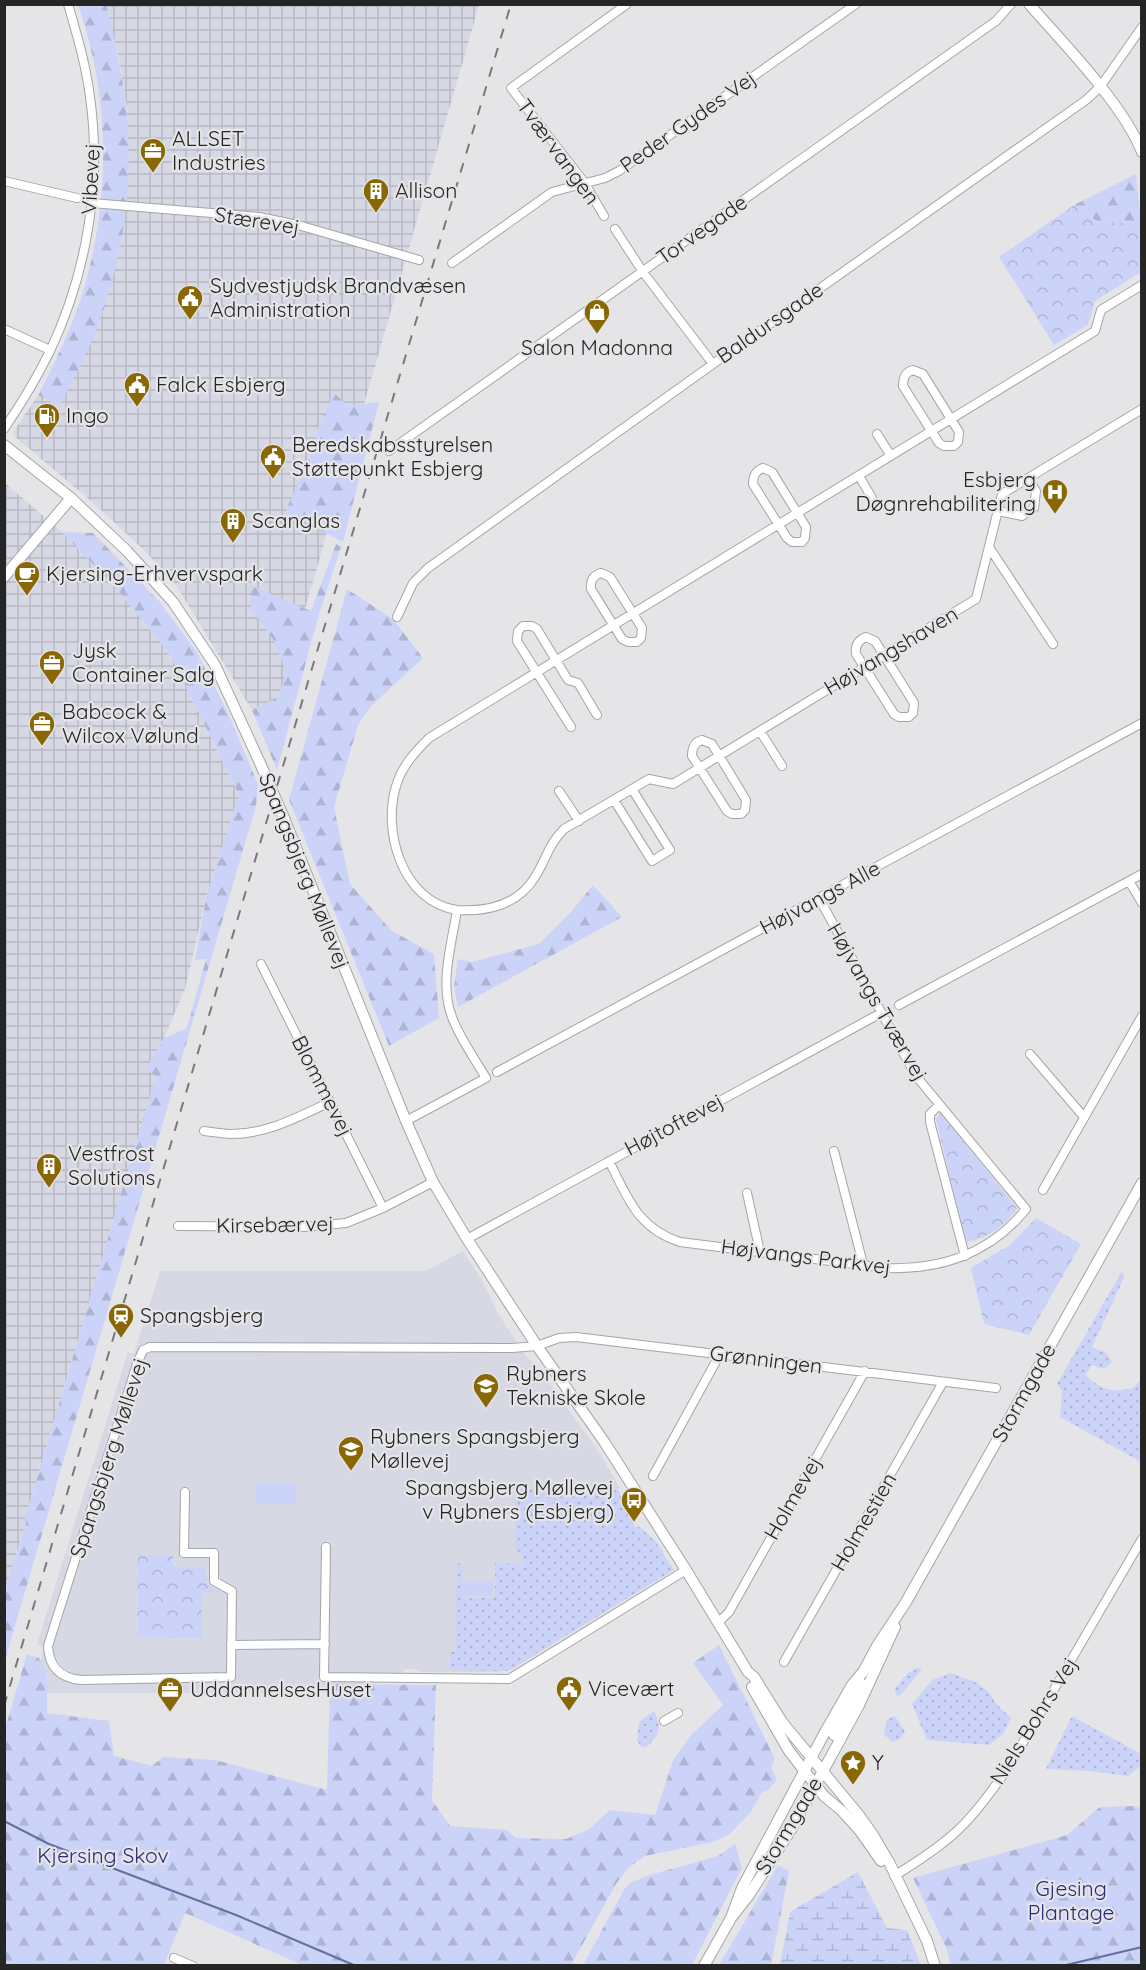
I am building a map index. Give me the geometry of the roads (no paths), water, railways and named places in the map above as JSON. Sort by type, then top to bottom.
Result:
[{"type":"street","name":"Vibevej","points":[[4,429],[50,350],[76,280],[86,242],[92,203],[94,150],[91,98],[81,46],[68,4]]},
{"type":"street","name":"Tværvangen","points":[[604,216],[584,182],[511,88],[627,4]]},
{"type":"street","name":"Peder Gydes Vej","points":[[452,263],[552,192],[605,178],[619,171],[856,4]]},
{"type":"street","name":"Torvegade","points":[[389,451],[996,21],[1011,4]]},
{"type":"street","points":[[1029,4],[1100,87],[1127,123],[1142,152]]},
{"type":"street","name":"Baldursgade","points":[[397,617],[413,583],[428,568],[713,363],[1086,100],[1100,87],[1142,27]]},
{"type":"street","points":[[4,182],[77,198]]},
{"type":"street","name":"Stærevej","points":[[92,203],[259,217],[298,225],[419,260]]},
{"type":"street","points":[[615,230],[643,272],[713,363]]},
{"type":"street","points":[[406,1122],[486,1078],[452,1016],[447,995],[447,974],[458,910],[449,909],[429,899],[414,886],[403,869],[394,840],[391,810],[397,782],[409,758],[429,738],[1095,331],[1101,310],[1142,285]]},
{"type":"street","points":[[4,329],[50,350]]},
{"type":"street","points":[[918,370],[922,374],[951,420],[959,437],[954,446],[944,446],[939,443],[903,386],[904,376],[909,371],[918,370]]},
{"type":"street","name":"Højvangshaven","points":[[458,910],[480,911],[502,905],[521,894],[535,877],[554,839],[564,830],[649,779],[673,784],[976,599],[1002,494],[1142,409]]},
{"type":"street","points":[[877,434],[891,456]]},
{"type":"street","name":"Spangsbjerg Møllevej","points":[[4,445],[71,498],[127,550],[173,602],[215,665],[284,818],[406,1122],[433,1182],[467,1239],[537,1346],[605,1443],[748,1672],[754,1677],[782,1722],[863,1821],[890,1864],[927,1941],[935,1965]]},
{"type":"street","points":[[768,469],[772,472],[798,513],[807,532],[802,542],[792,542],[787,538],[753,484],[754,475],[759,470],[768,469]]},
{"type":"street","points":[[859,476],[872,498]]},
{"type":"street","points":[[998,511],[1022,516],[1034,508],[1036,491],[1028,478]]},
{"type":"street","points":[[4,577],[71,498]]},
{"type":"street","points":[[989,547],[1053,644]]},
{"type":"street","points":[[596,574],[606,574],[610,577],[633,614],[642,628],[641,638],[637,642],[628,642],[622,639],[591,589],[592,579],[596,574]]},
{"type":"street","points":[[571,727],[518,641],[518,631],[523,626],[532,626],[537,629],[568,680],[578,683],[597,715]]},
{"type":"street","points":[[871,638],[914,703],[913,713],[909,717],[894,714],[864,667],[856,654],[857,644],[861,639],[871,638]]},
{"type":"street","name":"Højvangs Alle","points":[[498,1072],[1142,723]]},
{"type":"street","points":[[760,731],[782,766]]},
{"type":"street","points":[[698,741],[707,741],[746,800],[745,810],[741,814],[732,814],[727,811],[700,768],[692,756],[692,751],[698,741]]},
{"type":"street","points":[[614,800],[652,861],[670,850],[632,789]]},
{"type":"street","points":[[559,791],[579,821]]},
{"type":"street","points":[[899,1005],[1142,874]]},
{"type":"street","points":[[1129,881],[1142,903]]},
{"type":"street","name":"Højvangs Tværvej","points":[[819,898],[916,1076],[1026,1209]]},
{"type":"street","name":"Blommevej","points":[[261,964],[383,1208]]},
{"type":"street","name":"Højtoftevej","points":[[467,1239],[881,1013]]},
{"type":"street","points":[[1043,1190],[1142,1016]]},
{"type":"street","points":[[1030,1054],[1084,1117]]},
{"type":"street","points":[[204,1131],[234,1134],[255,1131],[282,1124],[330,1102]]},
{"type":"street","name":"Højvangs Tværvej","points":[[939,1105],[930,1114],[930,1122],[965,1256]]},
{"type":"street","points":[[834,1152],[863,1264]]},
{"type":"street","name":"Højvangs Parkvej","points":[[609,1161],[636,1214],[656,1232],[680,1242],[863,1264],[911,1269],[965,1256],[994,1241],[1014,1225],[1026,1209]]},
{"type":"street","name":"Kirsebærvej","points":[[178,1226],[304,1227],[346,1223],[383,1208],[433,1182]]},
{"type":"street","name":"Stormgade","points":[[704,1965],[730,1918],[742,1888],[810,1778],[859,1689],[863,1672],[877,1646],[906,1602],[1142,1183]]},
{"type":"street","points":[[747,1193],[760,1252]]},
{"type":"street","name":"Grønningen","points":[[537,1346],[558,1338],[576,1336],[996,1388]]},
{"type":"street","name":"Spangsbjerg Møllevej","points":[[185,1492],[184,1552],[214,1553],[214,1581],[232,1591],[231,1677],[68,1679],[57,1672],[49,1658],[48,1646],[143,1350],[150,1347],[537,1346]]},
{"type":"street","points":[[653,1476],[720,1354]]},
{"type":"street","name":"Holmevej","points":[[718,1623],[729,1612],[865,1371]]},
{"type":"street","name":"Holmestien","points":[[784,1662],[943,1382]]},
{"type":"street","name":"Niels Bohrs Vej","points":[[894,1876],[945,1842],[988,1796],[1014,1758],[1142,1539]]},
{"type":"street","points":[[326,1547],[324,1677],[509,1679],[686,1570]]},
{"type":"street","name":"Stormgade","points":[[817,1765],[859,1705],[906,1602]]},
{"type":"street","points":[[231,1645],[325,1644]]},
{"type":"street","name":"Spangsbjerg Møllevej","points":[[748,1672],[749,1681],[775,1729],[810,1778],[824,1796],[848,1818],[894,1876]]},
{"type":"street","points":[[664,1721],[678,1713]]},
{"type":"street","points":[[810,1778],[817,1765]]},
{"type":"street","name":"Stormgade","points":[[730,1918],[749,1895],[792,1828],[810,1778]]},
{"type":"street","points":[[174,1958],[193,1965]]},
{"type":"waterway","points":[[4,1821],[49,1844],[236,1915],[356,1966]]},
{"type":"waterway","points":[[1062,1966],[1142,1947]]},
{"type":"railway","points":[[4,1706],[511,4]]},
{"type":"place","name":"ALLSET Industries","points":[[153,174]]},
{"type":"place","name":"Allison","points":[[376,214]]},
{"type":"place","name":"Sydvestjydsk Brandvæsen Administration","points":[[190,321]]},
{"type":"place","name":"Salon Madonna","points":[[597,335]]},
{"type":"place","name":"Falck Esbjerg","points":[[137,408]]},
{"type":"place","name":"Ingo","points":[[47,439]]},
{"type":"place","name":"Beredskabsstyrelsen Støttepunkt Esbjerg","points":[[273,480]]},
{"type":"place","name":"Esbjerg Døgnrehabilitering","points":[[1055,515]]},
{"type":"place","name":"Scanglas","points":[[233,544]]},
{"type":"place","name":"Kjersing-Erhvervspark","points":[[27,597]]},
{"type":"place","name":"Jysk Container Salg","points":[[52,686]]},
{"type":"place","name":"Babcock & Wilcox Vølund","points":[[42,747]]},
{"type":"place","name":"Vestfrost Solutions","points":[[49,1189]]},
{"type":"place","name":"Spangsbjerg","points":[[121,1339]]},
{"type":"place","name":"Rybners Tekniske Skole","points":[[486,1409]]},
{"type":"place","name":"Rybners Spangsbjerg Møllevej","points":[[351,1472]]},
{"type":"place","name":"Spangsbjerg Møllevej v Rybners (Esbjerg)","points":[[634,1523]]},
{"type":"place","name":"Vicevært","points":[[569,1712]]},
{"type":"place","name":"UddannelsesHuset","points":[[170,1713]]},
{"type":"place","name":"Y","points":[[853,1786]]},
{"type":"park label","name":"Kjersing Skov","points":[[103,1856]]},
{"type":"park label","name":"Gjesing Plantage","points":[[1071,1901]]}]
